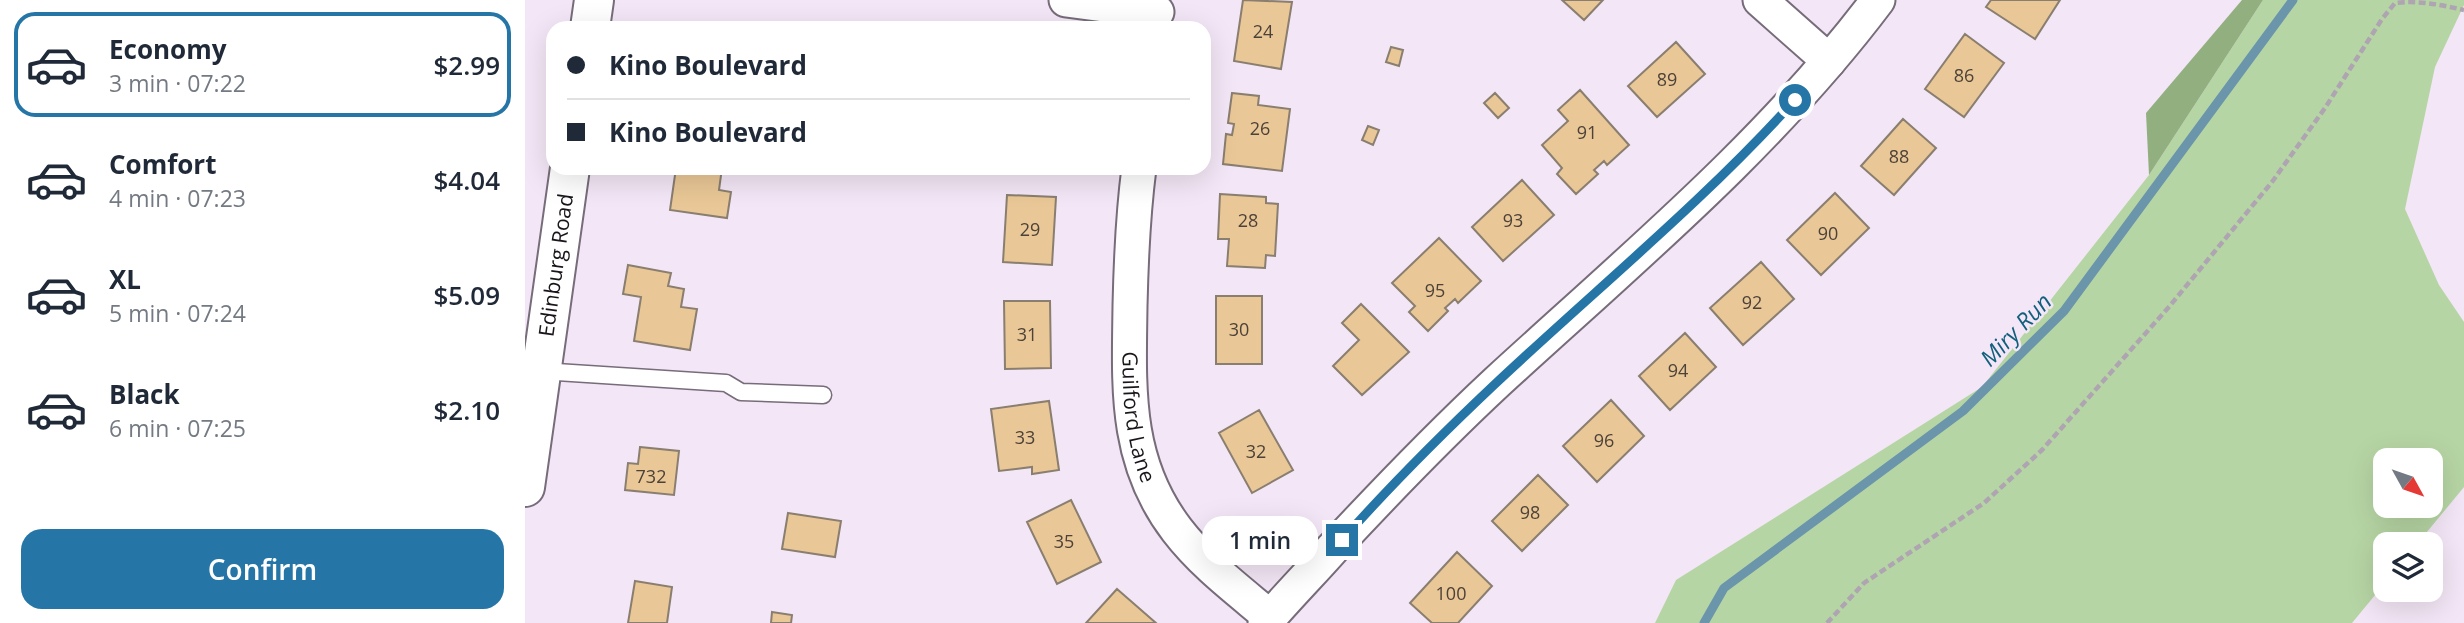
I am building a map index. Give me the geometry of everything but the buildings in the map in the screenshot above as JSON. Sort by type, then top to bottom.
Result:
[{"type":"main road","points":[[591,21],[594,0]]},
{"type":"main road","name":"Edinburg Road","points":[[525,487],[569,175]]},
{"type":"street","points":[[1066,0],[1157,13]]},
{"type":"street","points":[[1760,0],[1829,61]]},
{"type":"street","points":[[1268,620],[1377,500],[1494,385],[1699,199],[1760,139],[1829,61],[1878,0]]},
{"type":"street","name":"Guilford Lane","points":[[1138,175],[1132,222],[1129,367],[1130,406],[1137,448],[1154,492],[1176,529],[1201,558],[1268,620]]},
{"type":"lane","points":[[541,371],[726,383],[741,393],[823,395]]},
{"type":"path","points":[[1827,623],[1864,583],[1984,503],[2042,450],[2168,308],[2272,182],[2395,3],[2410,1],[2464,10]]},
{"type":"green space","points":[[2242,0],[2263,0],[2149,175],[2146,113]]},
{"type":"green space","points":[[2263,0],[2464,0],[2435,67],[2405,209],[2439,285],[2464,322],[2464,487],[2443,512],[2443,448],[2373,448],[2373,518],[2438,518],[2427,532],[2373,532],[2373,598],[2352,623],[1655,623],[1676,580],[1982,387],[2149,175]]},
{"type":"waterway","name":"Miry Run","points":[[1704,623],[1724,588],[1963,411],[2064,311],[2293,0]]},
{"type":"route","points":[[1342,540],[1377,500],[1494,385],[1699,199],[1795,100]]}]
